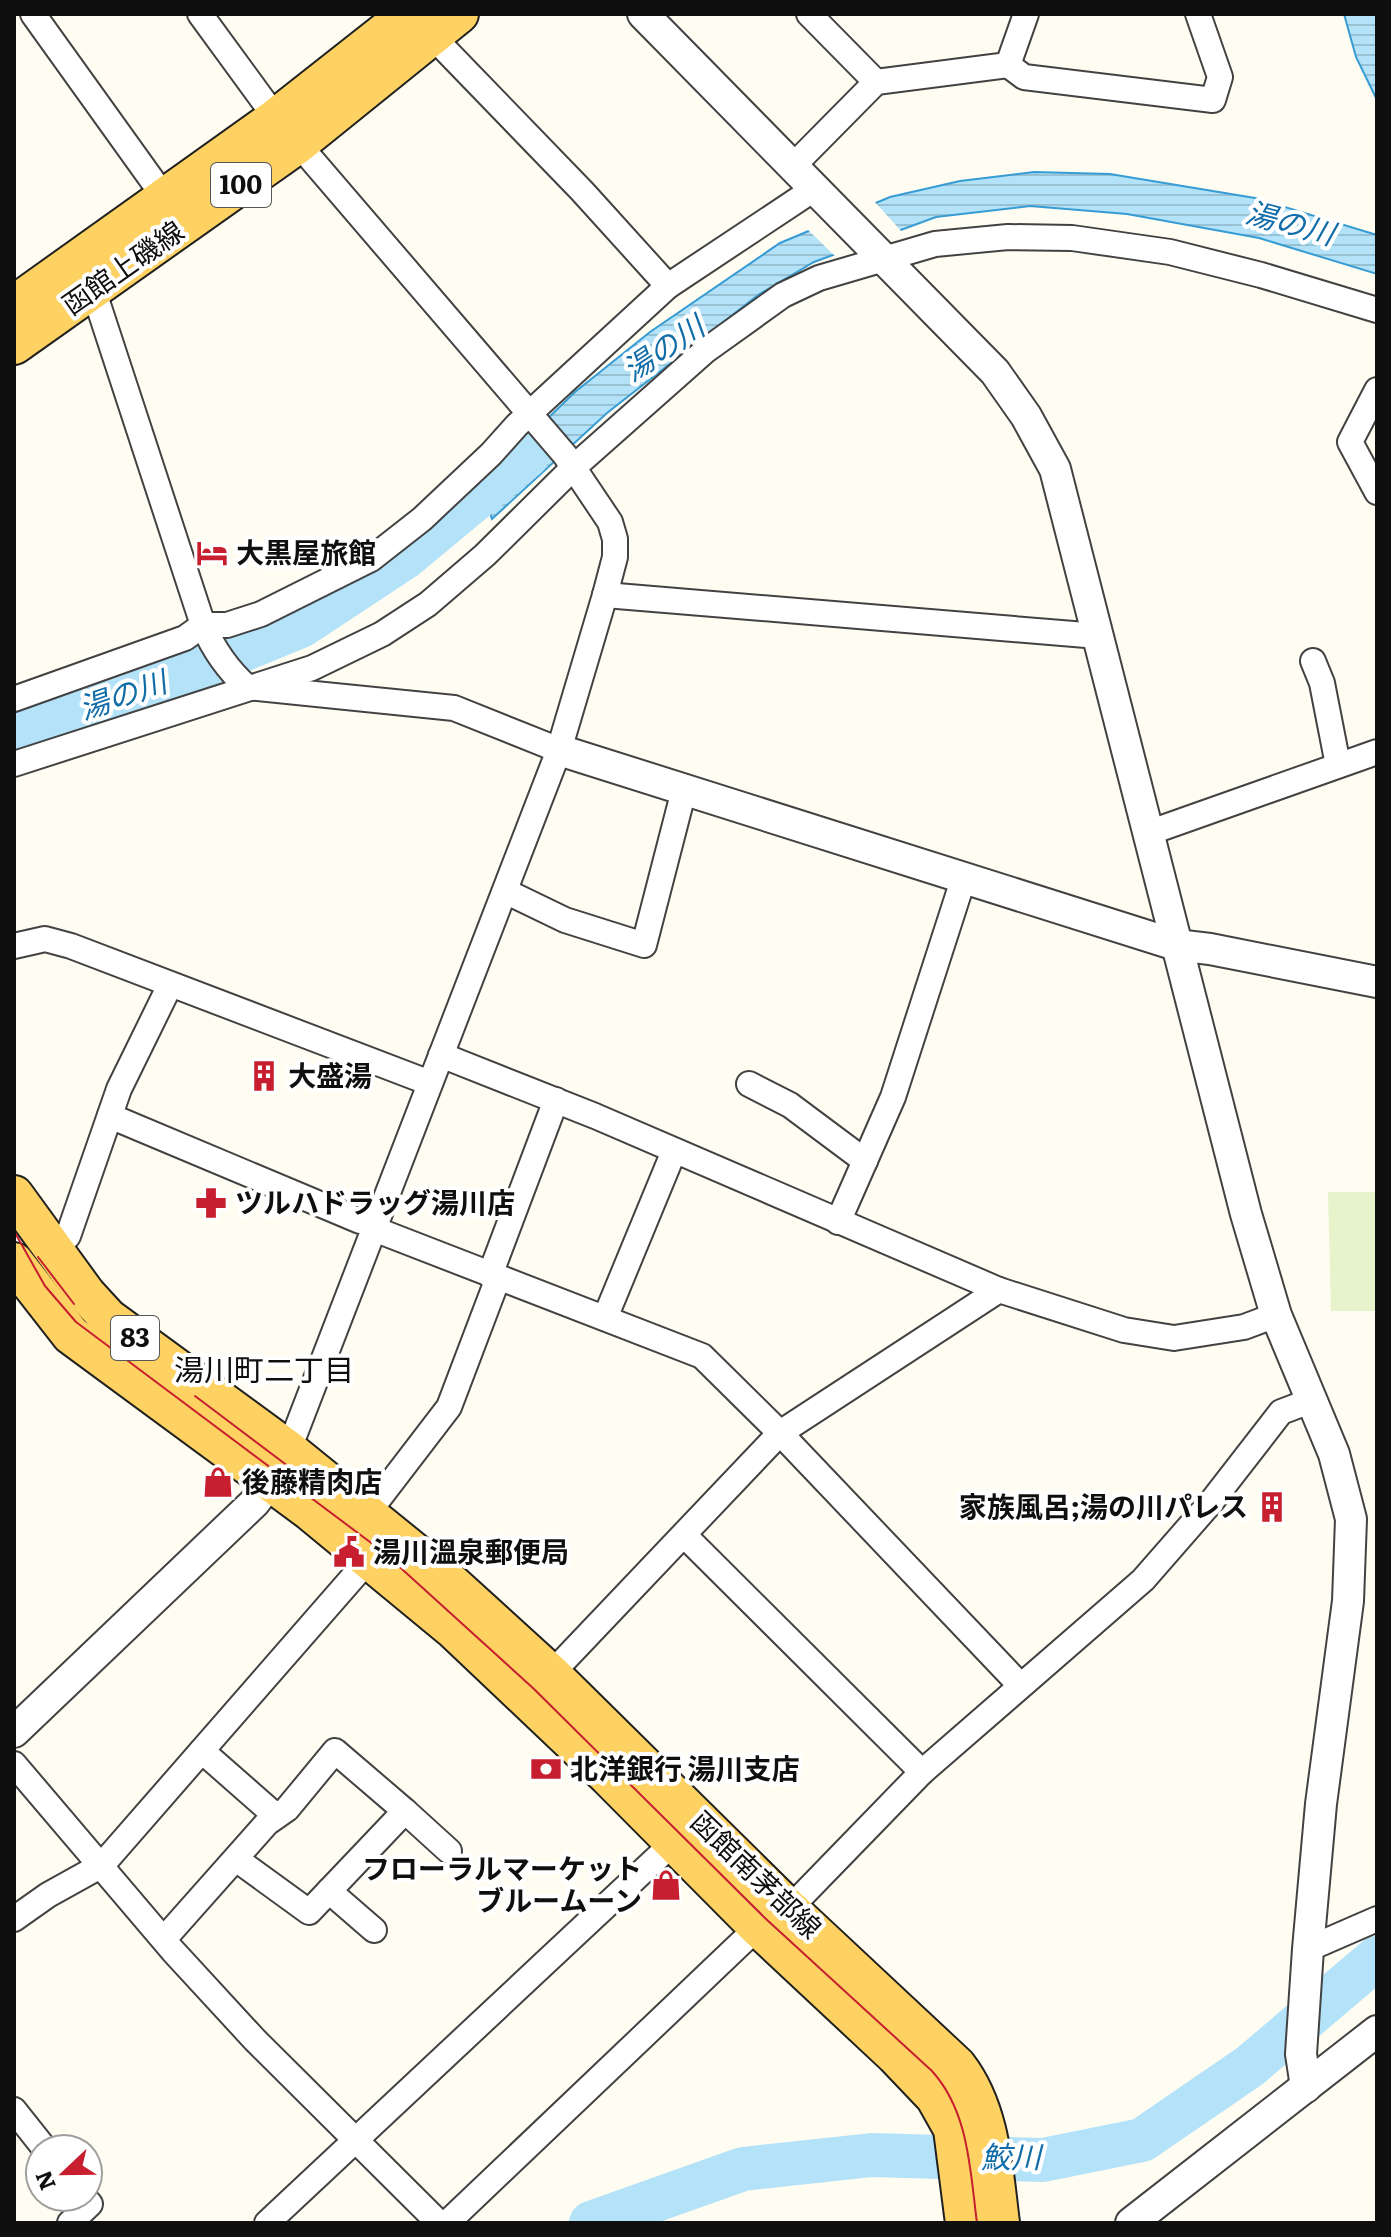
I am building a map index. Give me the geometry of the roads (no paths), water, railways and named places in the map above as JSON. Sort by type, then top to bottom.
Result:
[{"type":"main road","name":"函館上磯線","points":[[14,305],[85,275],[433,22]]},
{"type":"main road","name":"函館上磯線","points":[[14,345],[165,198],[287,131]]},
{"type":"main road","name":"83","points":[[14,1195],[108,1318],[279,1465]]},
{"type":"main road","name":"83","points":[[14,1262],[71,1335],[279,1465]]},
{"type":"main road","name":"函館南茅部線","points":[[279,1465],[369,1559],[453,1629],[528,1698],[673,1843],[773,1918],[957,2066],[971,2086],[969,2127],[980,2206]]},
{"type":"main road","name":"函館南茅部線","points":[[279,1465],[440,1573],[551,1674],[773,1918]]},
{"type":"street","points":[[33,14],[165,198]]},
{"type":"street","points":[[14,1732],[254,1503],[279,1465],[367,1225],[430,1083],[559,750],[615,557],[615,539],[610,522],[570,461],[287,131],[200,14]]},
{"type":"street","points":[[643,14],[995,372],[1026,416],[1055,469],[1238,1183],[1276,1315],[1334,1454],[1351,1519],[1348,1601],[1321,1804],[1305,1981],[1301,2054],[1306,2087]]},
{"type":"street","points":[[809,14],[876,82]]},
{"type":"street","points":[[1008,65],[1026,14]]},
{"type":"street","points":[[793,166],[876,82],[1008,65],[1024,77],[1213,100],[1220,77],[1198,14]]},
{"type":"street","points":[[433,22],[668,286]]},
{"type":"street","points":[[14,699],[261,614],[371,559],[422,519],[668,286],[821,195]]},
{"type":"street","points":[[14,764],[243,683],[312,668],[382,634],[409,618],[485,555],[570,461],[705,351],[783,295],[877,254],[935,244],[1008,237],[1072,238],[1170,252],[1261,275],[1377,310]]},
{"type":"street","points":[[85,275],[207,633],[243,683],[454,708],[559,750],[1176,945],[1377,982]]},
{"type":"street","points":[[1377,390],[1350,442],[1377,492]]},
{"type":"street","points":[[605,595],[1098,636]]},
{"type":"street","points":[[1313,661],[1322,683],[1338,765]]},
{"type":"street","points":[[1148,833],[1377,752]]},
{"type":"street","points":[[505,891],[565,920],[644,945],[684,790]]},
{"type":"street","points":[[838,1222],[893,1097],[963,880]]},
{"type":"street","points":[[14,946],[45,939],[71,946],[430,1083]]},
{"type":"street","points":[[54,1251],[68,1236],[119,1089],[170,985]]},
{"type":"street","points":[[441,1055],[556,1100],[999,1290],[1124,1330],[1174,1338],[1244,1327],[1276,1315]]},
{"type":"street","points":[[749,1084],[790,1105],[865,1161]]},
{"type":"street","points":[[377,1501],[449,1407],[556,1100]]},
{"type":"street","points":[[110,1116],[494,1277],[702,1356],[780,1433],[1020,1685]]},
{"type":"street","points":[[605,1318],[674,1151]]},
{"type":"street","points":[[551,1674],[780,1433],[999,1290]]},
{"type":"street","points":[[447,2223],[773,1918],[922,1772],[1143,1580],[1212,1501],[1281,1412],[1310,1401]]},
{"type":"street","points":[[684,1535],[922,1772]]},
{"type":"street","points":[[14,1919],[48,1895],[102,1865],[369,1559]]},
{"type":"street","points":[[202,1751],[276,1816]]},
{"type":"street","points":[[164,1939],[201,1894],[276,1816],[287,1809],[335,1751],[449,1851]]},
{"type":"street","points":[[14,1764],[255,2040],[439,2223]]},
{"type":"street","points":[[236,1859],[309,1912],[405,1811]]},
{"type":"street","points":[[267,2223],[673,1843]]},
{"type":"street","points":[[329,1891],[374,1930]]},
{"type":"street","points":[[1308,1949],[1377,1919]]},
{"type":"street","points":[[1131,2223],[1377,2031]]},
{"type":"street","points":[[14,2110],[32,2133]]},
{"type":"water","points":[[1344,14],[1377,14],[1377,100],[1356,57]]},
{"type":"water","points":[[1034,172],[1110,174],[1255,198],[1377,235],[1377,274],[1259,238],[1127,214],[1030,206],[936,217],[814,262],[758,295],[607,413],[492,519],[479,485],[575,392],[650,332],[780,243],[890,197],[960,181]]},
{"type":"waterway","name":"湯の川","points":[[14,733],[143,691],[301,626],[404,558],[527,456]]},
{"type":"waterway","name":"鮫川","points":[[591,2223],[743,2169],[872,2155],[1043,2160],[1142,2140],[1250,2066],[1377,1958]]},
{"type":"tram line","points":[[14,1231],[45,1286],[76,1322],[382,1551],[534,1689],[766,1919],[932,2071],[944,2087],[961,2123],[977,2223]]},
{"type":"tram line","points":[[38,1257],[74,1304]]},
{"type":"tram line","points":[[195,1396],[329,1497]]},
{"type":"place","name":"大黒屋旅館","points":[[212,553]]},
{"type":"place","name":"大盛湯","points":[[264,1076]]},
{"type":"place","name":"ツルハドラッグ湯川店","points":[[211,1203]]},
{"type":"place","name":"後藤精肉店","points":[[218,1482]]},
{"type":"place","name":"家族風呂;湯の川パレス","points":[[1272,1507]]},
{"type":"place","name":"湯川溫泉郵便局","points":[[349,1552]]},
{"type":"place","name":"北洋銀行 湯川支店","points":[[546,1769]]},
{"type":"place","name":"フローラルマーケット ブルームーン","points":[[666,1885]]},
{"type":"district","name":"湯川町二丁目","points":[[264,1371]]}]
